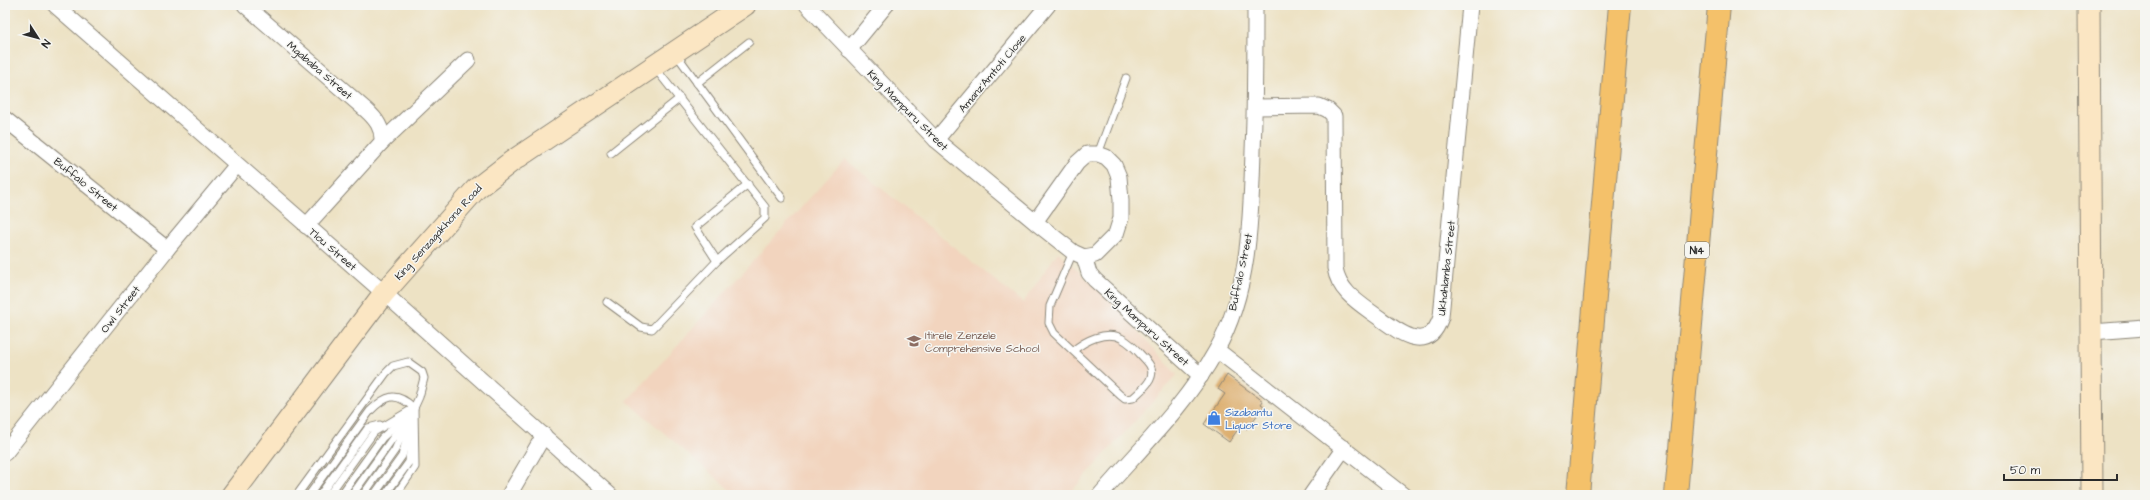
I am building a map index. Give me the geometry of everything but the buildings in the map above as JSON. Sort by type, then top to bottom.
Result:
[{"type":"highway","points":[[1578,495],[1620,5]]},
{"type":"highway","name":"N14","points":[[1676,495],[1719,5]]},
{"type":"street","name":"Tlou Street","points":[[55,5],[236,166],[384,293],[610,495]]},
{"type":"street","name":"Mgababa Street","points":[[245,5],[366,110],[380,126],[383,134],[382,142]]},
{"type":"street","name":"King Senzagakhona Road","points":[[232,495],[384,293],[462,203],[486,180],[745,5]]},
{"type":"street","name":"King Mampuru Street","points":[[807,5],[936,140],[1035,222],[1078,255],[1095,280],[1201,376]]},
{"type":"street","points":[[849,50],[886,5]]},
{"type":"street","name":"Amanz'Amtoti Close","points":[[936,140],[1048,5]]},
{"type":"street","name":"Buffalo Street","points":[[1100,495],[1169,417],[1201,376],[1217,350],[1234,308],[1247,248],[1252,210],[1255,5]]},
{"type":"street","name":"Ukhahlamba Street","points":[[1254,107],[1319,106],[1328,110],[1334,116],[1335,268],[1337,278],[1350,296],[1403,334],[1408,337],[1426,338],[1435,330],[1442,317],[1470,5]]},
{"type":"street","points":[[2089,5],[2092,495]]},
{"type":"street","points":[[306,226],[382,142],[468,60]]},
{"type":"street","name":"Buffalo Street","points":[[5,119],[167,249]]},
{"type":"street","points":[[1035,222],[1077,163],[1088,154],[1098,154],[1106,157],[1119,177],[1120,218],[1116,234],[1106,246],[1095,255],[1078,255]]},
{"type":"street","name":"Owl Street","points":[[5,453],[167,249],[236,166]]},
{"type":"street","points":[[2092,332],[2145,328]]},
{"type":"street","points":[[1217,350],[1403,495]]},
{"type":"street","points":[[509,495],[544,435]]},
{"type":"street","points":[[1311,495],[1344,448]]},
{"type":"lane","points":[[697,83],[749,42]]},
{"type":"lane","points":[[674,52],[782,198]]},
{"type":"lane","points":[[607,302],[642,327],[652,329],[717,260],[765,218],[765,207],[654,66]]},
{"type":"lane","points":[[1098,154],[1126,78]]},
{"type":"lane","points":[[611,153],[680,98]]},
{"type":"lane","points":[[717,260],[695,227],[748,184]]},
{"type":"lane","points":[[1072,351],[1080,344],[1094,338],[1109,336],[1120,337],[1129,343],[1147,361],[1152,369],[1151,378],[1133,398],[1125,399],[1072,351],[1054,333],[1049,324],[1050,306],[1078,255]]},
{"type":"lane","points":[[297,495],[386,373],[393,366],[408,362],[422,372],[423,387],[395,450],[363,495]]},
{"type":"lane","points":[[309,495],[370,411],[380,401],[387,397],[396,397],[405,400],[414,408],[416,467],[396,495]]},
{"type":"lane","points":[[329,495],[374,432],[414,408]]},
{"type":"lane","points":[[340,495],[382,438],[414,408]]},
{"type":"lane","points":[[352,495],[414,408]]},
{"type":"lane","points":[[374,495],[402,456],[414,408]]},
{"type":"lane","points":[[385,495],[409,462],[414,408]]},
{"type":"lane","points":[[320,495],[368,428],[390,422]]},
{"type":"shaded area","name":"Itirele Zenzele Comprehensive School","points":[[845,159],[1023,303],[1058,252],[1118,308],[1177,375],[1068,495],[736,495],[627,401]]},
{"type":"place","name":"Itirele Zenzele Comprehensive School","points":[[914,341]]},
{"type":"place","name":"Sizabantu Liquor Store","points":[[1214,418]]}]
